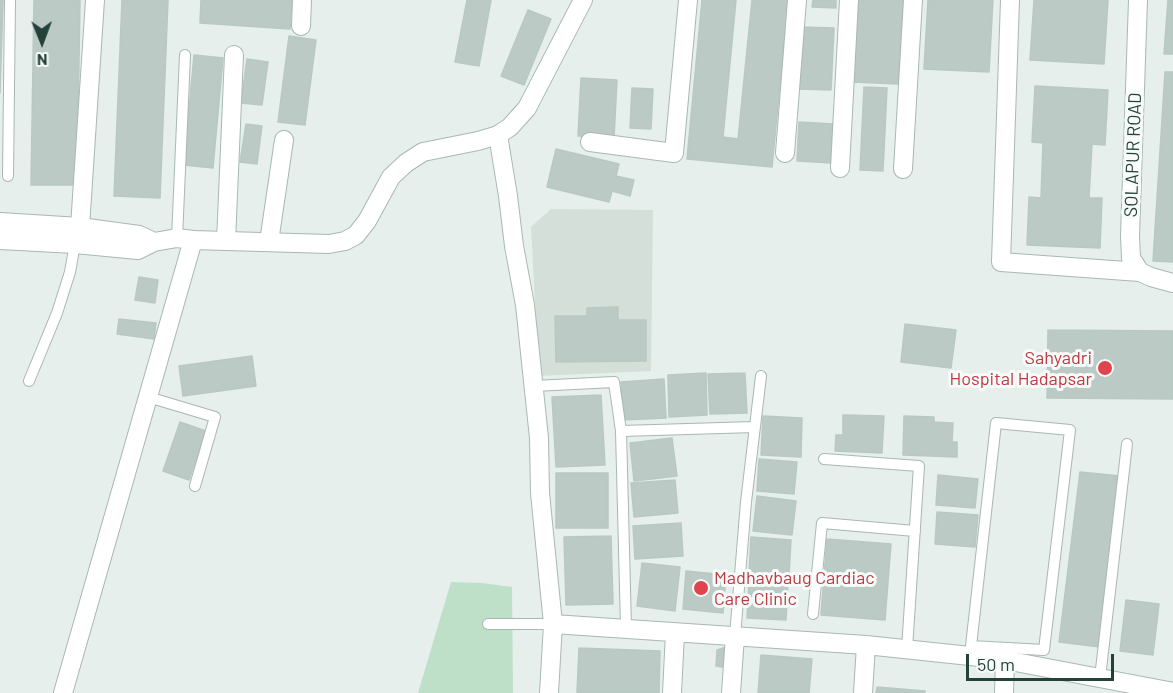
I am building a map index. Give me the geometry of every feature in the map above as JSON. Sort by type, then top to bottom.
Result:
[{"type":"street","points":[[78,236],[94,0]]},
{"type":"street","points":[[301,26],[302,0]]},
{"type":"street","points":[[0,222],[138,250],[154,242],[185,239],[329,244],[345,241],[356,236],[367,221],[391,177],[405,162],[423,152],[478,141],[498,135],[510,127],[527,108],[583,0]]},
{"type":"street","points":[[590,142],[674,153],[687,0]]},
{"type":"street","points":[[784,153],[797,0]]},
{"type":"street","points":[[840,168],[849,0]]},
{"type":"street","points":[[903,169],[913,0]]},
{"type":"street","points":[[1010,0],[1001,262],[1140,272],[1151,278],[1173,282]]},
{"type":"street","name":"SOLAPUR ROAD","points":[[1138,0],[1130,236],[1131,258],[1140,272]]},
{"type":"street","points":[[226,241],[234,55]]},
{"type":"street","points":[[498,135],[525,304],[539,438],[540,494],[553,624],[549,693]]},
{"type":"street","points":[[269,242],[284,140]]},
{"type":"street","points":[[0,240],[78,236]]},
{"type":"street","points":[[63,693],[148,397],[185,239]]},
{"type":"street","points":[[553,624],[907,649],[971,651],[1005,660],[1100,678],[1139,689],[1173,692]]},
{"type":"street","points":[[672,693],[675,633]]},
{"type":"street","points":[[731,693],[735,636]]},
{"type":"street","points":[[863,693],[866,645]]},
{"type":"street","points":[[1004,693],[1005,660]]},
{"type":"lane","points":[[8,176],[10,0]]},
{"type":"lane","points":[[185,55],[185,239]]},
{"type":"lane","points":[[28,381],[57,313],[78,236]]},
{"type":"lane","points":[[735,636],[746,502],[761,376]]},
{"type":"lane","points":[[534,386],[614,382],[621,431],[626,628]]},
{"type":"lane","points":[[148,397],[215,417],[195,486]]},
{"type":"lane","points":[[996,423],[1070,430],[1044,650],[971,651],[996,423]]},
{"type":"lane","points":[[621,431],[755,427]]},
{"type":"lane","points":[[1100,678],[1127,444]]},
{"type":"lane","points":[[824,459],[919,466],[907,649]]},
{"type":"lane","points":[[813,614],[822,523],[915,531]]},
{"type":"lane","points":[[488,624],[553,624]]},
{"type":"shaded area","points":[[551,209],[653,210],[651,371],[539,376],[531,227]]},
{"type":"green space","points":[[451,582],[512,587],[513,693],[418,693]]},
{"type":"building","points":[[0,0],[3,0],[0,93]]},
{"type":"building","points":[[34,0],[80,0],[77,185],[31,185]]},
{"type":"building","points":[[122,0],[168,0],[160,198],[114,196]]},
{"type":"building","points":[[201,0],[292,0],[290,29],[200,23]]},
{"type":"building","points":[[467,0],[491,0],[479,66],[455,62]]},
{"type":"building","points":[[702,0],[736,0],[723,137],[738,139],[752,0],[788,0],[772,167],[687,159]]},
{"type":"building","points":[[813,0],[836,0],[836,8],[812,7]]},
{"type":"building","points":[[857,0],[903,0],[898,84],[853,82]]},
{"type":"building","points":[[928,0],[993,0],[989,72],[924,69]]},
{"type":"building","points":[[1034,0],[1108,0],[1104,64],[1030,60]]},
{"type":"building","points":[[1168,0],[1173,0],[1173,54],[1164,54]]},
{"type":"building","points":[[528,10],[551,19],[524,85],[501,76]]},
{"type":"building","points":[[800,27],[834,28],[831,90],[797,89]]},
{"type":"building","points":[[289,36],[316,40],[305,125],[278,122]]},
{"type":"building","points":[[194,55],[223,58],[213,168],[184,165]]},
{"type":"building","points":[[247,59],[268,62],[262,105],[241,103]]},
{"type":"building","points":[[1165,72],[1173,72],[1173,262],[1153,261]]},
{"type":"building","points":[[581,78],[617,80],[614,138],[578,136]]},
{"type":"building","points":[[1035,86],[1108,90],[1105,145],[1092,144],[1089,198],[1102,198],[1100,248],[1027,245],[1029,197],[1041,198],[1043,143],[1032,142]]},
{"type":"building","points":[[864,87],[887,88],[883,171],[860,170]]},
{"type":"building","points":[[632,88],[653,89],[651,129],[630,128]]},
{"type":"building","points":[[799,122],[834,124],[832,163],[797,161]]},
{"type":"building","points":[[246,124],[262,126],[257,164],[240,162]]},
{"type":"building","points":[[556,149],[619,164],[616,176],[634,180],[630,196],[612,191],[609,202],[547,187]]},
{"type":"building","points":[[139,277],[158,280],[155,303],[135,300]]},
{"type":"building","points":[[618,307],[618,320],[646,320],[646,361],[556,362],[555,316],[587,316],[587,308]]},
{"type":"building","points":[[119,319],[156,323],[154,339],[117,334]]},
{"type":"building","points":[[905,324],[956,330],[951,368],[901,362]]},
{"type":"building","points":[[1048,330],[1173,331],[1173,399],[1047,398]]},
{"type":"building","points":[[252,356],[256,386],[183,396],[179,366]]},
{"type":"building","points":[[706,373],[707,415],[669,417],[668,375]]},
{"type":"building","points":[[745,373],[747,413],[710,414],[708,374]]},
{"type":"building","points":[[664,379],[666,418],[623,420],[621,382]]},
{"type":"building","points":[[601,395],[605,465],[556,467],[552,397]]},
{"type":"building","points":[[843,415],[884,416],[882,453],[835,451],[836,435],[843,435]]},
{"type":"building","points":[[763,416],[802,418],[801,457],[761,455]]},
{"type":"building","points":[[904,416],[934,417],[934,422],[953,423],[952,442],[957,442],[957,457],[903,455]]},
{"type":"building","points":[[180,422],[206,431],[189,480],[163,471]]},
{"type":"building","points":[[672,438],[677,476],[634,481],[630,443]]},
{"type":"building","points":[[759,459],[797,462],[794,494],[757,491]]},
{"type":"building","points":[[1080,472],[1120,476],[1100,647],[1059,642]]},
{"type":"building","points":[[556,473],[608,473],[608,528],[556,528]]},
{"type":"building","points":[[938,475],[978,479],[975,508],[936,505]]},
{"type":"building","points":[[675,480],[678,513],[634,517],[631,483]]},
{"type":"building","points":[[757,496],[796,501],[792,535],[753,531]]},
{"type":"building","points":[[937,512],[978,515],[975,547],[935,544]]},
{"type":"building","points":[[681,523],[683,556],[635,559],[633,526]]},
{"type":"building","points":[[611,536],[613,604],[566,605],[564,537]]},
{"type":"building","points":[[751,537],[791,540],[789,575],[749,573]]},
{"type":"building","points":[[827,539],[891,544],[885,620],[821,615]]},
{"type":"building","points":[[642,563],[680,567],[675,611],[637,606]]},
{"type":"building","points":[[686,571],[726,575],[723,613],[683,609]]},
{"type":"building","points":[[749,579],[788,581],[786,620],[747,618]]},
{"type":"building","points":[[1126,600],[1159,604],[1153,655],[1120,651]]},
{"type":"building","points":[[726,647],[728,668],[716,666],[717,650]]},
{"type":"building","points":[[579,648],[660,651],[659,693],[577,693]]},
{"type":"building","points":[[761,655],[812,659],[809,693],[758,693]]},
{"type":"building","points":[[877,687],[925,691],[925,693],[876,693]]},
{"type":"place","name":"Sahyadri Hospital Hadapsar","points":[[1105,368]]},
{"type":"place","name":"Madhavbaug Cardiac Care Clinic","points":[[701,588]]}]
